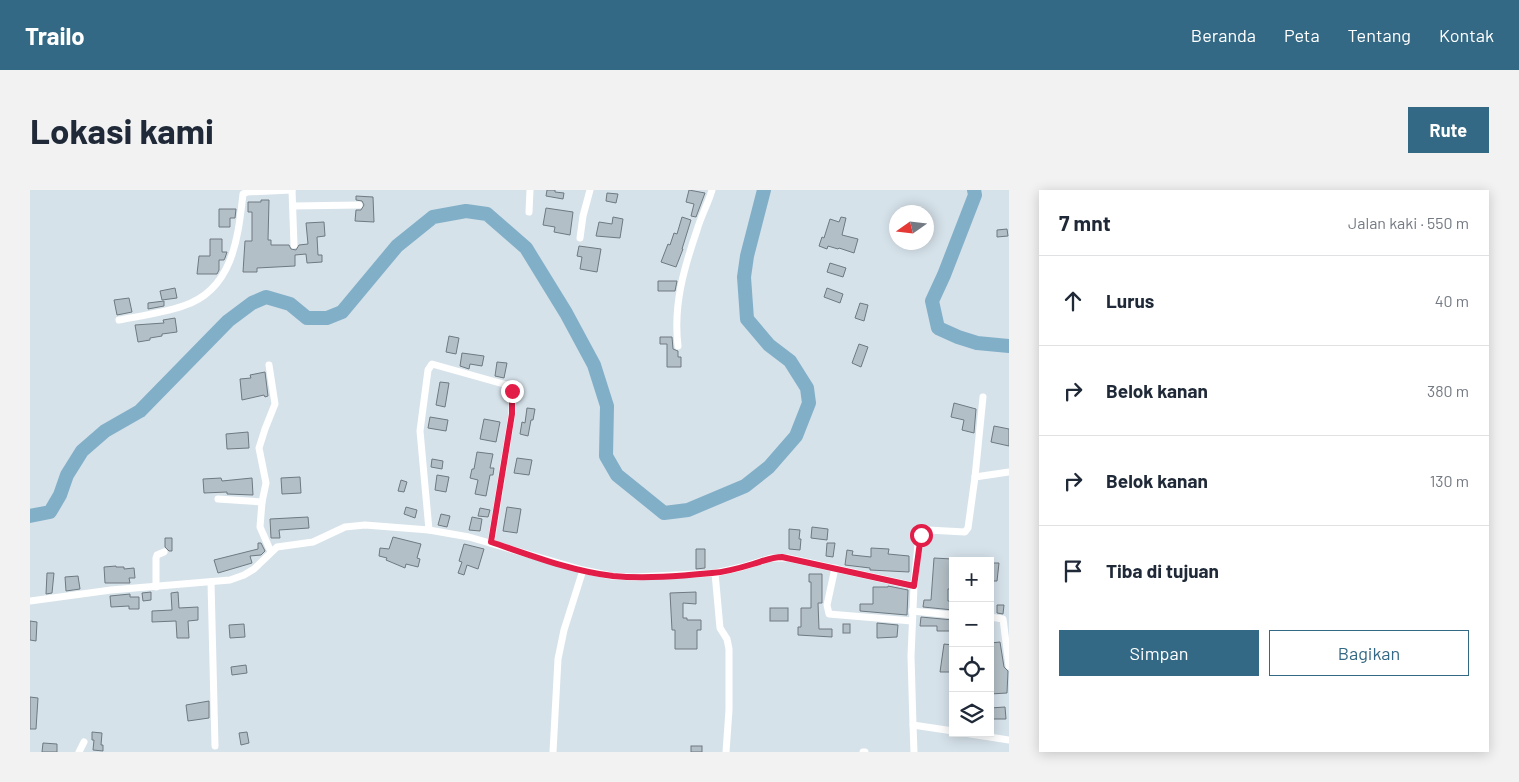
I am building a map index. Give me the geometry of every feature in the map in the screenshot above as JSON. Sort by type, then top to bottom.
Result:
[{"type":"street","points":[[119,320],[184,306],[198,300],[215,286],[226,270],[238,238],[243,194],[247,192],[292,190],[294,245]]},
{"type":"street","points":[[529,212],[530,190]]},
{"type":"street","points":[[580,238],[583,216],[590,190]]},
{"type":"street","points":[[678,346],[676,314],[680,288],[697,229],[712,190]]},
{"type":"street","points":[[293,206],[359,205]]},
{"type":"street","points":[[269,364],[275,404],[259,448],[266,483],[260,527],[271,552]]},
{"type":"street","points":[[429,530],[420,431],[428,370],[433,364],[507,385],[512,390],[512,414],[491,542]]},
{"type":"street","points":[[914,752],[912,611],[918,544],[922,532],[928,530],[964,532],[967,530],[975,477],[982,397]]},
{"type":"street","points":[[975,477],[1009,472]]},
{"type":"street","points":[[218,498],[262,502]]},
{"type":"street","points":[[30,601],[111,590],[230,580],[244,575],[262,563],[271,552],[280,546],[313,542],[350,526],[365,525],[429,530],[491,542],[583,570],[625,576],[715,573],[775,557],[788,558],[914,586]]},
{"type":"street","points":[[156,587],[156,558],[157,555],[164,552]]},
{"type":"street","points":[[835,568],[827,605],[829,614],[912,621]]},
{"type":"street","points":[[553,752],[558,659],[564,630],[583,570]]},
{"type":"street","points":[[715,573],[720,628],[727,639],[729,649],[730,686],[726,752]]},
{"type":"street","points":[[211,582],[215,746]]},
{"type":"street","points":[[912,611],[949,615]]},
{"type":"street","points":[[994,618],[1003,619],[1009,666]]},
{"type":"street","points":[[913,725],[949,731]]},
{"type":"street","points":[[990,737],[1009,740]]},
{"type":"street","points":[[79,752],[84,742]]},
{"type":"building","points":[[547,190],[564,193],[563,199],[546,196]]},
{"type":"building","points":[[689,190],[705,193],[696,217],[691,216],[694,204],[686,202]]},
{"type":"building","points":[[607,193],[618,194],[616,203],[606,201]]},
{"type":"building","points":[[356,196],[373,197],[374,222],[355,221],[356,210],[361,210],[364,205],[362,201],[356,200]]},
{"type":"building","points":[[261,200],[269,200],[268,240],[271,240],[271,245],[289,245],[291,249],[296,250],[299,245],[308,244],[306,223],[324,222],[325,236],[317,237],[318,255],[322,255],[322,262],[307,263],[306,254],[295,255],[295,266],[257,268],[257,272],[243,272],[245,241],[252,241],[252,212],[248,212],[248,202],[261,202]]},
{"type":"building","points":[[546,208],[573,212],[570,235],[554,232],[555,227],[543,225]]},
{"type":"building","points":[[219,209],[236,209],[235,218],[230,218],[230,227],[219,227]]},
{"type":"building","points":[[613,217],[623,219],[620,238],[596,236],[599,222],[612,224]]},
{"type":"building","points":[[682,217],[691,220],[676,267],[661,262],[674,233],[677,234]]},
{"type":"building","points":[[841,217],[846,218],[842,235],[858,239],[854,253],[839,248],[828,246],[827,249],[819,246],[822,237],[824,238],[830,219],[839,222]]},
{"type":"building","points":[[1007,229],[1008,236],[997,237],[997,230]]},
{"type":"building","points":[[210,239],[222,239],[222,252],[227,252],[225,258],[224,260],[219,260],[217,274],[197,274],[199,256],[210,256]]},
{"type":"building","points":[[579,246],[601,249],[597,272],[580,269],[582,257],[577,256]]},
{"type":"building","points":[[830,263],[846,268],[843,277],[827,272]]},
{"type":"building","points":[[658,281],[677,281],[675,291],[658,291]]},
{"type":"building","points":[[175,288],[177,298],[162,300],[160,291]]},
{"type":"building","points":[[827,288],[843,294],[840,303],[824,297]]},
{"type":"building","points":[[129,298],[132,312],[117,315],[114,300]]},
{"type":"building","points":[[164,301],[164,306],[148,309],[148,303]]},
{"type":"building","points":[[860,303],[868,305],[864,321],[855,318]]},
{"type":"building","points":[[175,318],[177,332],[162,334],[162,336],[150,338],[150,340],[138,342],[135,325],[164,323],[163,320]]},
{"type":"building","points":[[449,336],[459,338],[456,354],[446,352]]},
{"type":"building","points":[[660,337],[672,337],[673,349],[678,351],[678,357],[681,357],[681,367],[667,367],[667,344],[660,344]]},
{"type":"building","points":[[859,344],[868,347],[861,367],[852,363]]},
{"type":"building","points":[[462,353],[484,356],[482,366],[470,364],[469,369],[460,366]]},
{"type":"building","points":[[497,362],[507,363],[504,378],[495,376]]},
{"type":"building","points":[[265,372],[268,396],[265,397],[264,395],[242,400],[240,379],[251,378],[250,375]]},
{"type":"building","points":[[440,382],[449,383],[445,407],[436,405]]},
{"type":"building","points":[[954,403],[976,409],[974,433],[962,430],[964,420],[951,417]]},
{"type":"building","points":[[527,408],[535,409],[528,436],[520,434],[522,422],[525,423]]},
{"type":"building","points":[[430,417],[448,420],[446,431],[428,428]]},
{"type":"building","points":[[484,419],[500,422],[496,442],[480,439]]},
{"type":"building","points":[[994,426],[1009,429],[1009,446],[991,442]]},
{"type":"building","points":[[248,432],[249,448],[227,449],[226,434]]},
{"type":"building","points":[[477,452],[493,454],[490,468],[494,468],[493,475],[490,475],[486,496],[475,494],[478,480],[470,478],[472,469],[474,469]]},
{"type":"building","points":[[517,458],[532,460],[529,475],[514,473]]},
{"type":"building","points":[[432,459],[443,461],[442,469],[431,467]]},
{"type":"building","points":[[437,475],[449,477],[446,492],[435,490]]},
{"type":"building","points":[[300,477],[301,493],[282,494],[281,478]]},
{"type":"building","points":[[221,478],[222,481],[252,478],[253,495],[227,494],[227,492],[204,493],[203,479]]},
{"type":"building","points":[[401,480],[407,482],[404,492],[398,491]]},
{"type":"building","points":[[406,507],[417,510],[415,518],[404,514]]},
{"type":"building","points":[[507,507],[521,509],[517,533],[503,531]]},
{"type":"building","points":[[480,508],[490,510],[488,517],[478,516]]},
{"type":"building","points":[[441,514],[450,516],[447,527],[438,525]]},
{"type":"building","points":[[308,517],[309,528],[279,530],[280,538],[271,538],[270,519]]},
{"type":"building","points":[[472,517],[482,519],[480,531],[469,530]]},
{"type":"building","points":[[812,527],[828,529],[827,540],[811,538]]},
{"type":"building","points":[[789,529],[800,530],[800,550],[789,549]]},
{"type":"building","points":[[393,537],[421,544],[417,558],[420,559],[418,567],[406,564],[405,568],[386,560],[387,558],[379,556],[380,548],[389,549]]},
{"type":"building","points":[[165,538],[172,538],[172,551],[165,547]]},
{"type":"building","points":[[258,543],[261,543],[265,551],[261,555],[250,556],[252,563],[218,573],[214,560],[258,549]]},
{"type":"building","points":[[827,543],[835,543],[833,557],[826,556]]},
{"type":"building","points":[[464,544],[484,549],[478,569],[467,565],[464,575],[458,573],[462,562],[459,561]]},
{"type":"building","points":[[871,548],[889,549],[888,554],[909,556],[909,572],[870,570],[870,568],[845,565],[847,550],[853,551],[852,555],[871,557]]},
{"type":"building","points":[[696,549],[705,549],[705,568],[696,569]]},
{"type":"building","points":[[934,558],[949,559],[949,610],[923,607],[924,600],[931,600]]},
{"type":"building","points":[[994,563],[999,563],[997,581],[994,581]]},
{"type":"building","points":[[104,567],[124,567],[124,569],[134,568],[135,578],[129,578],[130,583],[105,583]]},
{"type":"building","points":[[47,573],[54,573],[52,593],[46,594]]},
{"type":"building","points":[[809,574],[822,574],[822,603],[818,603],[819,629],[832,629],[832,637],[798,635],[798,627],[801,627],[801,608],[811,608],[811,582],[809,582]]},
{"type":"building","points":[[78,576],[80,589],[66,591],[65,577]]},
{"type":"building","points":[[888,586],[908,590],[907,615],[860,611],[860,604],[873,604],[873,587]]},
{"type":"building","points":[[151,592],[151,600],[143,601],[142,593]]},
{"type":"building","points":[[178,592],[179,608],[198,607],[198,620],[188,621],[189,638],[177,638],[176,621],[152,622],[152,611],[172,610],[171,593]]},
{"type":"building","points":[[696,592],[696,604],[683,603],[683,618],[687,618],[687,620],[701,620],[701,630],[697,630],[697,649],[675,649],[675,630],[672,630],[670,593]]},
{"type":"building","points":[[130,594],[130,597],[139,597],[139,609],[129,609],[129,606],[111,607],[110,596]]},
{"type":"building","points":[[997,605],[1004,605],[1003,614],[997,613]]},
{"type":"building","points":[[770,608],[788,608],[788,621],[770,621]]},
{"type":"building","points":[[921,617],[949,620],[949,631],[937,631],[937,626],[920,626]]},
{"type":"building","points":[[30,621],[37,622],[36,641],[30,640]]},
{"type":"building","points":[[877,623],[898,625],[897,637],[877,638]]},
{"type":"building","points":[[244,624],[245,637],[230,638],[229,625]]},
{"type":"building","points":[[843,624],[850,624],[850,633],[843,633]]},
{"type":"building","points":[[1000,642],[1004,667],[1008,671],[1007,693],[994,694],[994,643]]},
{"type":"building","points":[[944,644],[949,645],[949,672],[940,672]]},
{"type":"building","points":[[246,665],[247,673],[232,675],[231,667]]},
{"type":"building","points":[[30,697],[38,698],[36,729],[30,729]]},
{"type":"building","points":[[209,701],[209,718],[188,721],[186,705]]},
{"type":"building","points":[[1005,707],[1006,719],[994,719],[994,708]]},
{"type":"building","points":[[92,732],[102,733],[101,745],[103,745],[103,751],[93,750],[94,740],[92,740]]},
{"type":"building","points":[[247,732],[249,743],[241,745],[239,733]]},
{"type":"building","points":[[43,743],[57,744],[57,752],[42,752]]},
{"type":"building","points":[[691,746],[702,746],[702,752],[691,752]]},
{"type":"waterway","points":[[30,516],[50,512],[60,495],[67,475],[82,451],[105,431],[140,411],[228,321],[252,303],[266,297],[290,304],[307,318],[327,318],[342,312],[397,246],[433,217],[466,211],[487,214],[526,248],[566,313],[594,365],[607,406],[606,456],[617,475],[664,513],[688,510],[745,486],[769,467],[796,436],[809,403],[807,388],[790,361],[769,345],[747,319],[744,277],[747,256],[764,190]]},
{"type":"waterway","points":[[974,190],[975,195],[932,301],[938,328],[977,343],[1009,346]]},
{"type":"route","points":[[512,391],[512,414],[491,542],[554,562],[612,576],[715,573],[775,557],[782,557],[914,586],[918,544],[921,535]]}]
